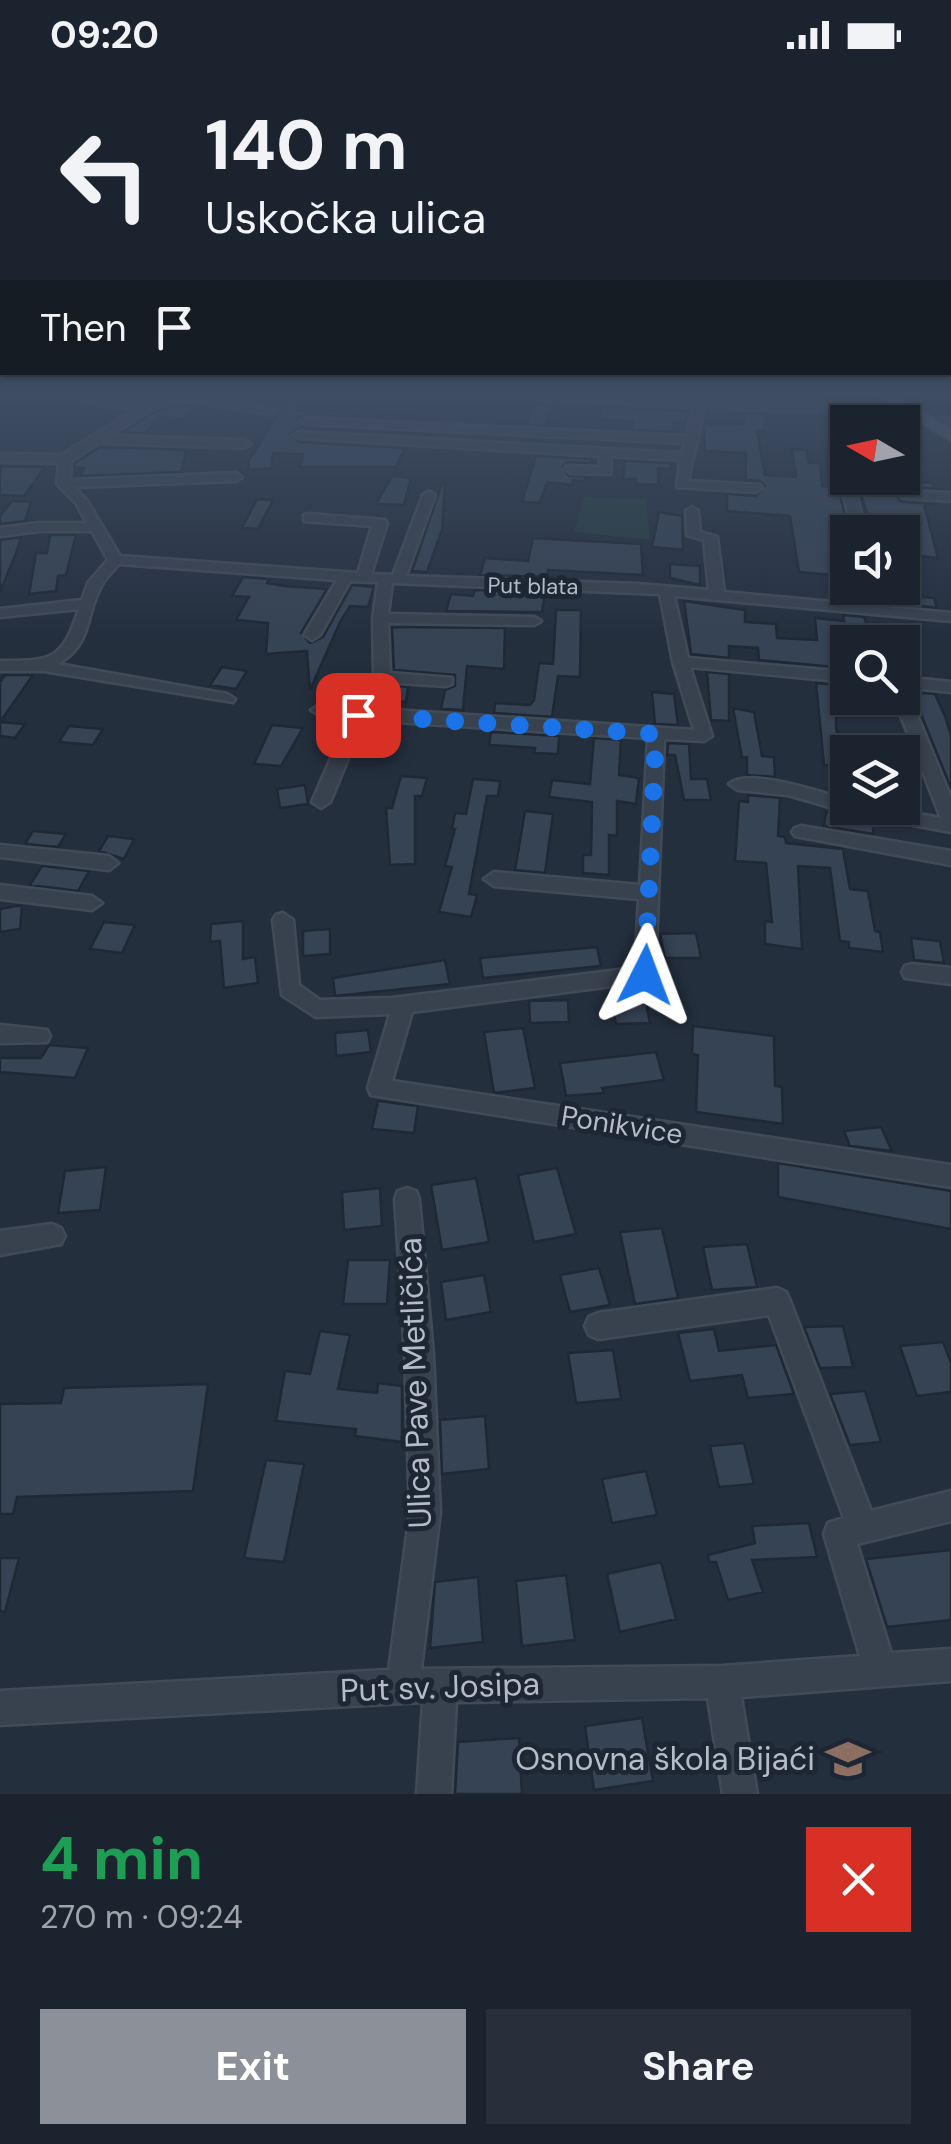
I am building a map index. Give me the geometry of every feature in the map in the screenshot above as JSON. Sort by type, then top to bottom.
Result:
[{"type":"street","points":[[44,666],[56,661],[78,638],[95,583],[115,560],[81,501],[64,484],[64,476]]},
{"type":"street","points":[[684,476],[682,484],[756,488]]},
{"type":"street","points":[[64,484],[236,477]]},
{"type":"street","points":[[429,495],[380,618],[382,677],[446,681]]},
{"type":"street","points":[[917,495],[951,498]]},
{"type":"street","points":[[692,510],[694,535],[710,536],[717,596]]},
{"type":"street","points":[[309,518],[380,523],[363,578]]},
{"type":"street","points":[[0,532],[40,527],[97,528]]},
{"type":"street","name":"Put blata","points":[[115,560],[392,580],[885,603],[951,617]]},
{"type":"street","points":[[312,635],[346,576]]},
{"type":"street","points":[[318,710],[704,736],[681,662],[666,590]]},
{"type":"street","points":[[0,613],[86,604]]},
{"type":"street","points":[[380,618],[534,621]]},
{"type":"street","points":[[681,662],[830,675]]},
{"type":"street","points":[[0,666],[44,666],[227,699]]},
{"type":"street","points":[[920,684],[951,687]]},
{"type":"street","points":[[321,802],[358,715]]},
{"type":"street","points":[[909,715],[951,823]]},
{"type":"street","points":[[282,920],[290,989],[316,1009],[403,1005],[645,975],[656,734]]},
{"type":"street","points":[[738,784],[790,789],[830,801]]},
{"type":"street","points":[[920,818],[951,823]]},
{"type":"street","points":[[801,832],[951,858]]},
{"type":"street","points":[[0,851],[109,863]]},
{"type":"street","points":[[494,879],[649,893]]},
{"type":"street","points":[[0,892],[92,903]]},
{"type":"street","points":[[912,972],[951,976]]},
{"type":"street","name":"Ponikvice","points":[[403,1005],[379,1088],[951,1176]]},
{"type":"street","points":[[0,1034],[38,1036]]},
{"type":"street","name":"Ulica Pave Metličića","points":[[403,1686],[425,1512],[419,1354],[407,1199]]},
{"type":"street","points":[[0,1242],[52,1236]]},
{"type":"street","points":[[598,1326],[777,1301],[863,1528]]},
{"type":"street","points":[[880,1670],[839,1534],[951,1506]]},
{"type":"street","name":"Put sv. Josipa","points":[[0,1708],[403,1686],[722,1682],[951,1665]]},
{"type":"street","points":[[722,1682],[740,1794]]},
{"type":"street","points":[[434,1794],[441,1686]]},
{"type":"green space","points":[[584,497],[646,499],[650,540],[574,532]]},
{"type":"building","points":[[0,476],[38,476],[24,496],[0,495]]},
{"type":"building","points":[[392,476],[411,478],[404,505],[376,504]]},
{"type":"building","points":[[530,476],[586,477],[585,481],[573,480],[572,485],[547,482],[540,503],[522,502]]},
{"type":"building","points":[[658,476],[658,485],[636,484],[636,479],[623,479]]},
{"type":"building","points":[[746,476],[821,476],[822,486],[830,486],[830,495],[840,495],[845,515],[830,515],[830,575],[799,572],[790,516],[727,511],[727,494],[756,496],[765,486],[760,481],[746,480]]},
{"type":"building","points":[[920,482],[933,483],[934,488],[920,488]]},
{"type":"building","points":[[442,483],[442,530],[427,572],[412,571]]},
{"type":"building","points":[[861,495],[899,495],[902,502],[938,504],[924,504],[938,558],[920,556],[920,515],[868,515]]},
{"type":"building","points":[[257,499],[273,500],[258,529],[242,528]]},
{"type":"building","points":[[12,501],[31,502],[25,521],[0,524],[0,516]]},
{"type":"building","points":[[659,512],[682,516],[683,550],[652,547]]},
{"type":"building","points":[[50,535],[76,535],[66,575],[58,576],[56,591],[29,594],[36,553],[47,553]]},
{"type":"building","points":[[21,537],[16,553],[0,592],[0,540]]},
{"type":"building","points":[[533,538],[641,544],[643,575],[548,570],[547,577],[480,575],[485,558],[528,561]]},
{"type":"building","points":[[670,564],[700,566],[700,585],[670,578]]},
{"type":"building","points":[[243,577],[269,579],[267,583],[284,586],[327,589],[301,633],[310,643],[323,637],[352,585],[374,587],[368,607],[350,606],[340,622],[310,690],[307,651],[266,654],[268,623],[236,620],[249,597],[232,596]]},
{"type":"building","points":[[475,590],[545,593],[542,612],[446,611],[451,594],[473,596]]},
{"type":"building","points":[[920,590],[923,597],[934,598],[937,608],[917,605],[920,605]]},
{"type":"building","points":[[684,601],[745,610],[745,622],[776,624],[777,638],[817,640],[815,618],[844,621],[843,615],[864,617],[867,625],[830,625],[830,667],[759,660],[758,648],[729,646],[729,658],[691,654]]},
{"type":"building","points":[[556,610],[581,610],[580,677],[558,676],[552,717],[494,713],[495,703],[530,705],[534,700],[539,663],[553,664]]},
{"type":"building","points":[[392,627],[505,628],[504,669],[467,666],[463,710],[441,709],[445,690],[455,686],[455,675],[394,670]]},
{"type":"building","points":[[222,667],[247,671],[236,689],[210,685]]},
{"type":"building","points":[[707,672],[729,674],[729,721],[711,720]]},
{"type":"building","points":[[5,675],[33,675],[0,722],[0,682]]},
{"type":"building","points":[[816,683],[830,684],[830,715],[836,715],[838,735],[830,735],[830,765],[824,765]]},
{"type":"building","points":[[377,684],[408,687],[406,702],[374,701]]},
{"type":"building","points":[[652,692],[674,694],[678,725],[655,724]]},
{"type":"building","points":[[920,693],[935,694],[945,716],[951,735],[951,788],[920,712]]},
{"type":"building","points":[[733,708],[754,712],[762,756],[774,757],[775,777],[747,775],[747,757],[742,758]]},
{"type":"building","points":[[0,722],[25,724],[15,738],[0,736]]},
{"type":"building","points":[[272,725],[303,728],[281,766],[254,764]]},
{"type":"building","points":[[69,726],[103,729],[93,745],[59,742]]},
{"type":"building","points":[[364,729],[387,731],[381,750],[357,747]]},
{"type":"building","points":[[491,732],[559,736],[558,754],[489,745]]},
{"type":"building","points":[[594,738],[621,740],[619,775],[639,778],[636,804],[617,801],[617,836],[609,835],[609,875],[583,873],[583,855],[591,855],[592,802],[549,797],[552,780],[590,784]]},
{"type":"building","points":[[668,743],[689,744],[691,779],[707,779],[711,800],[684,800],[675,755],[667,755]]},
{"type":"building","points":[[401,776],[427,778],[422,796],[415,796],[415,864],[390,865],[386,808],[392,808]]},
{"type":"building","points":[[473,779],[500,781],[498,796],[487,796],[469,894],[477,895],[471,917],[439,912],[452,867],[445,866],[455,813],[466,814]]},
{"type":"building","points":[[305,785],[308,804],[280,808],[277,789]]},
{"type":"building","points":[[748,795],[780,798],[778,836],[785,837],[786,843],[843,849],[850,889],[868,891],[883,952],[849,948],[849,942],[840,941],[830,868],[798,866],[802,949],[765,944],[765,921],[772,922],[766,863],[735,861],[739,801],[748,802]]},
{"type":"building","points":[[525,811],[553,814],[545,873],[515,870]]},
{"type":"building","points":[[826,812],[830,813],[830,825],[874,825],[873,834],[824,826]]},
{"type":"building","points":[[33,831],[66,834],[58,847],[25,844]]},
{"type":"building","points":[[108,836],[134,839],[124,859],[99,851]]},
{"type":"building","points":[[42,866],[89,871],[78,891],[30,885]]},
{"type":"building","points":[[22,905],[20,929],[0,932],[0,909]]},
{"type":"building","points":[[243,921],[243,959],[255,957],[258,983],[224,988],[220,941],[210,942],[211,924]]},
{"type":"building","points":[[104,922],[135,925],[122,953],[90,949]]},
{"type":"building","points":[[330,929],[330,954],[303,956],[303,931]]},
{"type":"building","points":[[696,933],[701,958],[665,958],[660,934]]},
{"type":"building","points":[[911,938],[940,941],[944,963],[914,960]]},
{"type":"building","points":[[597,947],[601,966],[483,978],[480,958]]},
{"type":"building","points":[[445,960],[450,984],[335,996],[333,978]]},
{"type":"building","points":[[644,993],[650,1023],[616,1024],[610,994]]},
{"type":"building","points":[[568,1000],[569,1022],[530,1023],[529,1001]]},
{"type":"building","points":[[693,1026],[774,1036],[775,1086],[782,1087],[783,1124],[696,1112],[698,1055],[692,1054]]},
{"type":"building","points":[[523,1028],[535,1088],[494,1093],[484,1032]]},
{"type":"building","points":[[368,1030],[371,1052],[336,1056],[335,1033]]},
{"type":"building","points":[[49,1045],[88,1048],[75,1078],[0,1072],[0,1058],[41,1058]]},
{"type":"building","points":[[656,1052],[664,1080],[602,1088],[604,1093],[566,1096],[560,1063]]},
{"type":"building","points":[[378,1101],[418,1106],[414,1133],[372,1129]]},
{"type":"building","points":[[881,1127],[892,1151],[850,1146],[844,1131]]},
{"type":"building","points":[[778,1163],[951,1191],[951,1229],[778,1197]]},
{"type":"building","points":[[106,1167],[100,1210],[58,1213],[65,1171]]},
{"type":"building","points":[[557,1168],[576,1234],[534,1242],[518,1175]]},
{"type":"building","points":[[476,1178],[489,1242],[442,1250],[431,1185]]},
{"type":"building","points":[[380,1188],[382,1226],[344,1230],[342,1192]]},
{"type":"building","points":[[662,1228],[678,1298],[635,1304],[620,1232]]},
{"type":"building","points":[[747,1244],[757,1287],[712,1290],[703,1247]]},
{"type":"building","points":[[348,1260],[390,1260],[387,1304],[343,1304]]},
{"type":"building","points":[[599,1268],[610,1305],[570,1312],[560,1275]]},
{"type":"building","points":[[484,1275],[491,1312],[446,1320],[441,1282]]},
{"type":"building","points":[[843,1326],[853,1367],[820,1368],[804,1327]]},
{"type":"building","points":[[714,1329],[719,1351],[776,1345],[794,1394],[748,1398],[742,1375],[690,1381],[678,1333]]},
{"type":"building","points":[[320,1331],[350,1335],[338,1389],[377,1393],[378,1383],[402,1386],[402,1442],[355,1436],[356,1429],[276,1421],[285,1371],[310,1374]]},
{"type":"building","points":[[943,1342],[951,1363],[951,1392],[917,1396],[900,1346]]},
{"type":"building","points":[[613,1350],[621,1399],[576,1403],[568,1353]]},
{"type":"building","points":[[208,1384],[193,1491],[17,1497],[13,1514],[0,1514],[0,1404],[61,1403],[64,1388]]},
{"type":"building","points":[[865,1391],[881,1442],[850,1445],[830,1394]]},
{"type":"building","points":[[485,1416],[489,1469],[442,1474],[440,1420]]},
{"type":"building","points":[[744,1443],[754,1484],[719,1487],[710,1446]]},
{"type":"building","points":[[266,1460],[304,1464],[284,1562],[244,1558]]},
{"type":"building","points":[[646,1471],[657,1515],[612,1523],[602,1479]]},
{"type":"building","points":[[809,1523],[817,1557],[752,1560],[763,1592],[728,1600],[716,1562],[709,1562],[708,1555],[755,1543],[752,1526]]},
{"type":"building","points":[[951,1550],[951,1620],[887,1627],[866,1559]]},
{"type":"building","points":[[0,1558],[19,1558],[5,1612],[0,1611]]},
{"type":"building","points":[[661,1562],[676,1619],[620,1632],[607,1574]]},
{"type":"building","points":[[566,1575],[575,1640],[522,1646],[516,1581]]},
{"type":"building","points":[[478,1577],[483,1642],[430,1648],[435,1582]]},
{"type":"building","points":[[642,1718],[653,1781],[594,1790],[585,1726]]},
{"type":"building","points":[[519,1738],[522,1794],[455,1794],[458,1742]]},
{"type":"place","name":"Osnovna škola Bijaći","points":[[848,1759]]},
{"type":"route","points":[[358,715],[656,734],[645,975]]}]
